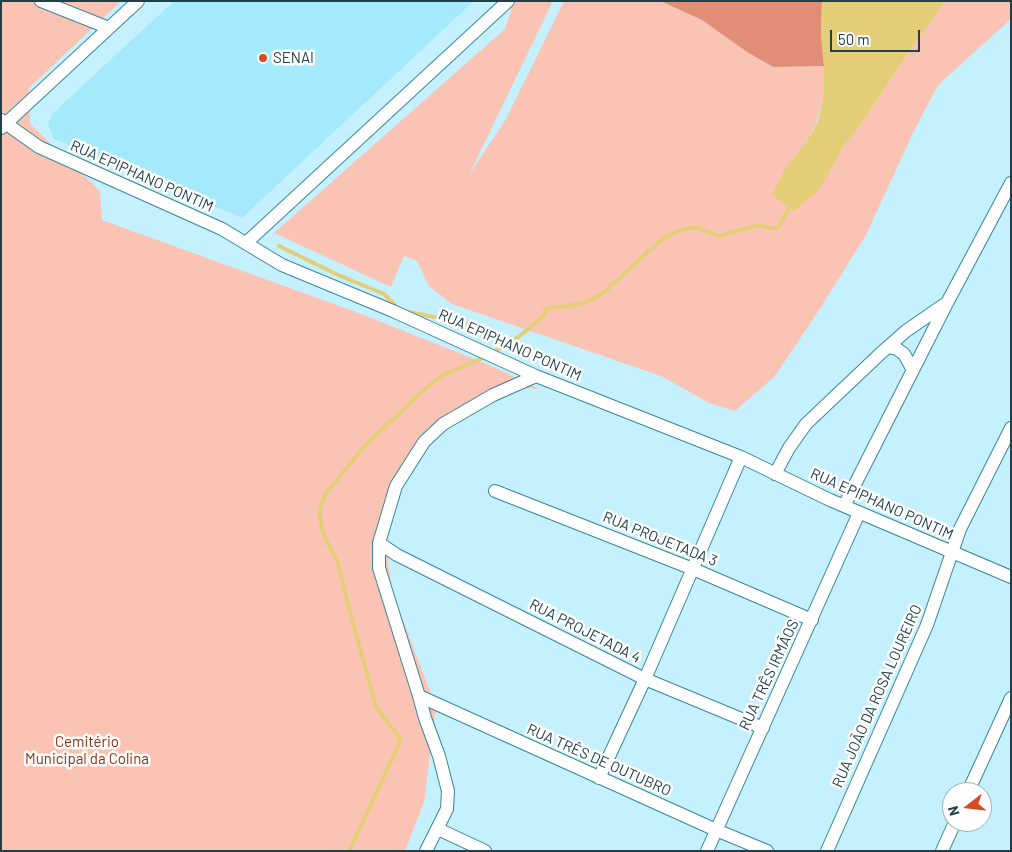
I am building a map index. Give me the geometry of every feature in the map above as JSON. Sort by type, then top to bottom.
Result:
[{"type":"street","points":[[41,1],[109,28]]},
{"type":"street","points":[[3,124],[138,1]]},
{"type":"street","points":[[246,242],[508,1]]},
{"type":"street","name":"RUA EPIPHANO PONTIM","points":[[3,124],[39,147],[222,229],[282,265],[393,311],[536,376],[741,457],[859,513],[1011,577]]},
{"type":"street","points":[[844,506],[947,303],[1011,183]]},
{"type":"street","points":[[775,474],[789,448],[806,424],[906,331],[947,303]]},
{"type":"street","points":[[888,347],[897,349],[904,354],[913,370]]},
{"type":"street","points":[[426,851],[447,809],[448,791],[439,756],[425,718],[420,696],[380,568],[379,543],[396,486],[424,442],[443,424],[493,394],[536,376]]},
{"type":"street","name":"RUA JOÃO DA ROSA LOUREIRO","points":[[827,851],[927,625],[960,529],[1011,428]]},
{"type":"street","points":[[599,778],[645,679],[741,457]]},
{"type":"street","name":"RUA PROJETADA 3","points":[[495,490],[693,569],[812,620]]},
{"type":"street","name":"RUA TRÊS IRMÃOS","points":[[707,851],[859,513]]},
{"type":"street","name":"RUA PROJETADA 4","points":[[379,543],[397,555],[645,679],[763,728]]},
{"type":"street","name":"RUA TRÊS DE OUTUBRO","points":[[420,696],[599,778],[767,851]]},
{"type":"street","points":[[973,782],[1011,698]]},
{"type":"street","points":[[438,829],[486,851]]},
{"type":"street","points":[[942,851],[951,832]]},
{"type":"shaded area","name":"SENAI","points":[[174,1],[474,1],[242,218],[54,139],[48,125],[52,114]]},
{"type":"shaded area","points":[[660,1],[822,1],[821,34],[824,66],[773,67],[747,52],[702,20]]},
{"type":"shaded area","points":[[822,1],[945,1],[861,125],[844,145],[816,193],[794,211],[772,195],[785,169],[803,147],[818,122],[824,93],[821,34]]},
{"type":"green space","name":"Cemitério Municipal da Colina","points":[[1,1],[121,1],[29,88],[30,124],[100,191],[102,220],[356,312],[487,364],[540,389],[499,386],[457,414],[406,463],[385,542],[393,594],[436,707],[424,802],[405,851],[1,851]]},
{"type":"green space","points":[[514,1],[553,1],[469,175],[506,119],[564,1],[659,1],[702,20],[772,67],[824,66],[824,93],[817,122],[803,147],[830,171],[844,145],[861,125],[945,1],[1011,1],[1011,19],[938,85],[913,133],[866,235],[775,376],[735,411],[709,403],[661,376],[452,304],[429,286],[417,261],[404,256],[391,287],[274,233],[505,29]]},
{"type":"waterway","points":[[494,352],[513,341],[531,327],[545,314],[545,309],[586,302],[603,293],[663,238],[677,231],[696,227],[719,236],[758,225],[774,229],[778,227],[791,205]]},
{"type":"waterway","points":[[279,246],[336,274],[384,294],[396,306]]},
{"type":"waterway","points":[[409,312],[483,327],[507,345]]},
{"type":"waterway","points":[[349,851],[400,742],[399,737],[376,707],[338,563],[323,533],[320,508],[325,495],[363,448],[417,396],[441,376],[485,357]]},
{"type":"place","name":"SENAI","points":[[263,58]]}]
